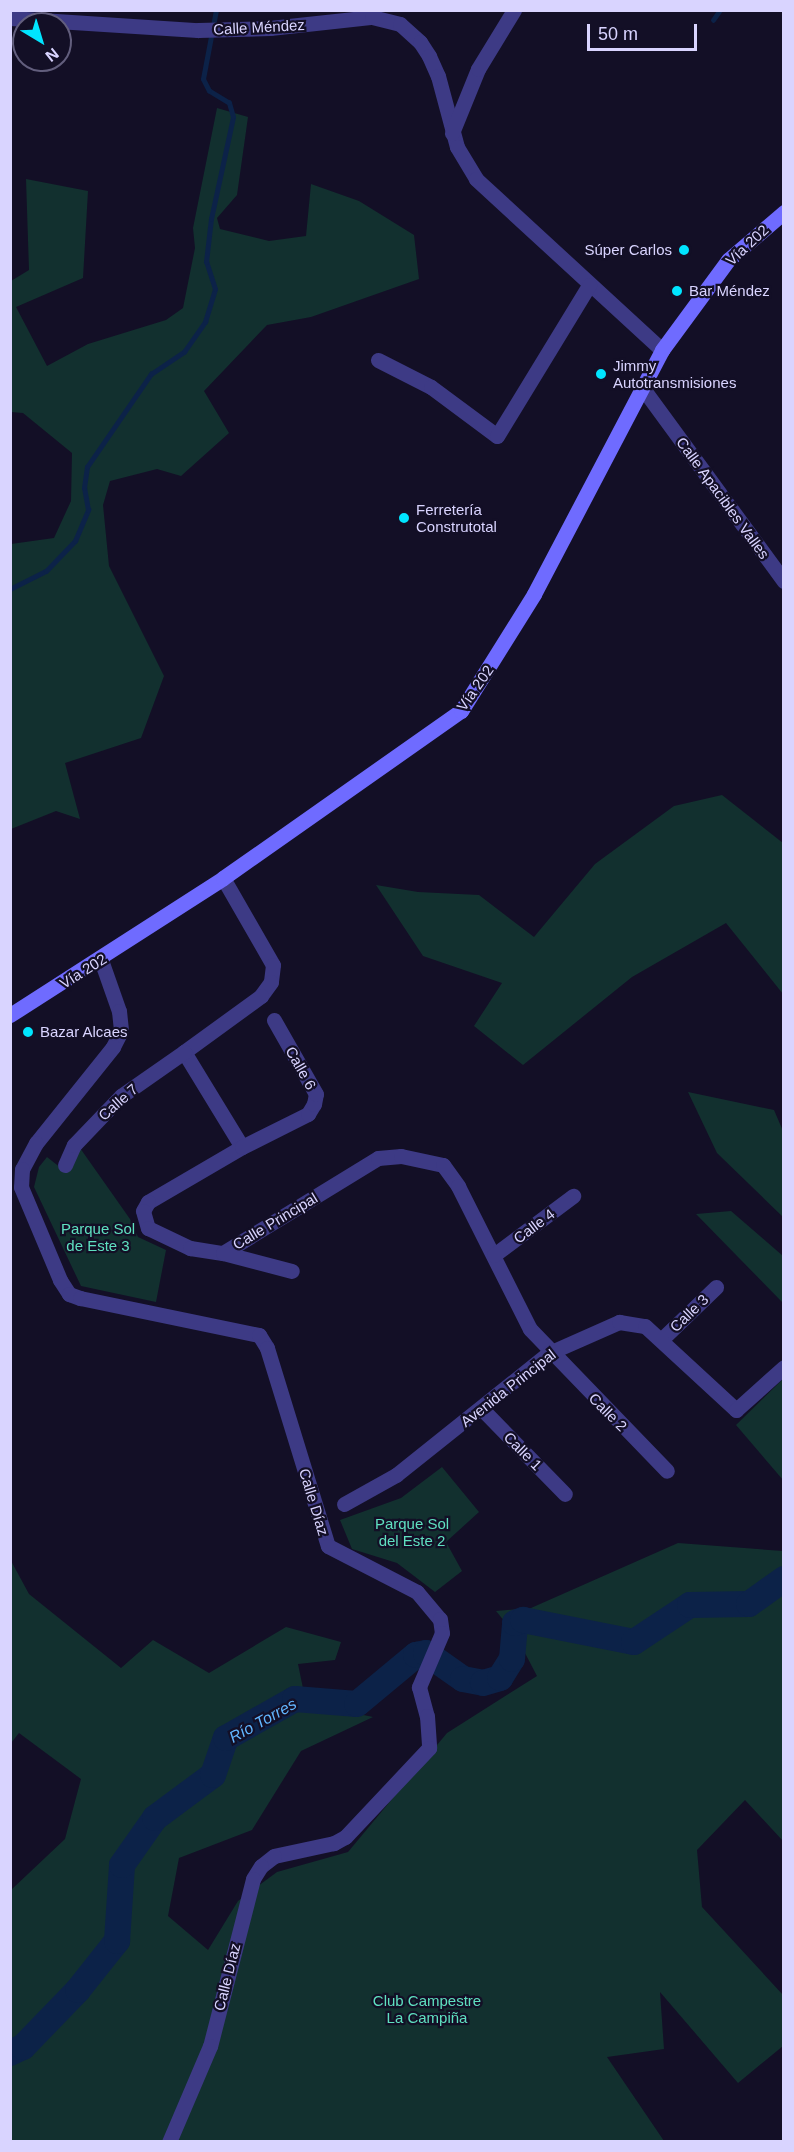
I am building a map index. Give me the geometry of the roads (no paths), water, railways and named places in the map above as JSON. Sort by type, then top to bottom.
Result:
[{"type":"main road","name":"Vía 202","points":[[10,1015],[101,960],[223,878],[461,711],[534,594],[644,390],[662,350],[728,260],[783,212]]},
{"type":"street","points":[[452,133],[478,69],[514,10]]},
{"type":"street","name":"Calle Méndez","points":[[10,18],[198,30],[354,14],[388,19],[410,31],[420,42],[438,76],[452,133],[464,163],[476,179],[662,350]]},
{"type":"street","points":[[378,360],[431,387],[497,436],[589,285]]},
{"type":"street","name":"Calle Apacibles Valles","points":[[644,390],[783,581]]},
{"type":"street","points":[[223,878],[273,965],[271,982],[261,996],[184,1052],[242,1147]]},
{"type":"street","name":"Calle Díaz","points":[[101,960],[119,1011],[121,1030],[113,1047],[36,1143],[22,1169],[21,1187],[60,1280],[69,1294],[80,1298],[259,1335],[267,1348],[328,1546],[372,1567],[425,1599],[440,1619],[442,1633],[418,1686],[428,1716],[429,1748],[345,1837],[334,1843],[274,1856],[261,1866],[253,1879],[210,2046],[169,2142]]},
{"type":"street","name":"Calle 6","points":[[242,1147],[308,1114],[314,1104],[316,1094],[274,1020]]},
{"type":"street","name":"Calle 7","points":[[65,1165],[74,1145],[121,1096],[184,1052]]},
{"type":"street","name":"Calle Principal","points":[[242,1147],[148,1202],[142,1211],[147,1228],[158,1236],[190,1248],[223,1252],[378,1158],[401,1156],[443,1165],[494,1255],[530,1329],[549,1353]]},
{"type":"street","name":"Calle 4","points":[[494,1255],[573,1196]]},
{"type":"street","points":[[223,1252],[292,1271]]},
{"type":"street","name":"Calle 3","points":[[662,1339],[716,1287]]},
{"type":"street","name":"Avenida Principal","points":[[344,1504],[375,1490],[549,1353],[619,1322],[645,1326],[662,1339],[736,1410],[783,1367]]},
{"type":"street","name":"Calle 2","points":[[549,1353],[667,1471]]},
{"type":"street","name":"Calle 1","points":[[481,1408],[566,1494]]},
{"type":"waterway","points":[[10,589],[46,571],[75,541],[88,510],[84,488],[87,467],[151,374],[184,352],[205,322],[215,289],[206,262],[211,219],[233,117],[229,103],[209,91],[203,79],[216,10]]},
{"type":"waterway","points":[[713,20],[720,10]]},
{"type":"waterway","name":"Río Torres","points":[[10,2053],[23,2047],[78,1990],[117,1941],[122,1865],[155,1818],[213,1775],[226,1738],[295,1699],[357,1704],[416,1655],[426,1653],[463,1679],[483,1683],[500,1678],[512,1659],[515,1623],[523,1620],[634,1642],[690,1605],[749,1604],[784,1579]]},
{"type":"place","name":"Súper Carlos","points":[[684,250]]},
{"type":"place","name":"Bar Méndez","points":[[677,291]]},
{"type":"place","name":"Jimmy Autotransmisiones","points":[[601,374]]},
{"type":"place","name":"Ferretería Construtotal","points":[[404,518]]},
{"type":"place","name":"Bazar Alcaes","points":[[28,1032]]},
{"type":"park label","name":"Parque Sol de Este 3","points":[[98,1236]]},
{"type":"park label","name":"Parque Sol del Este 2","points":[[412,1532]]},
{"type":"park label","name":"Club Campestre La Campiña","points":[[427,2008]]}]
